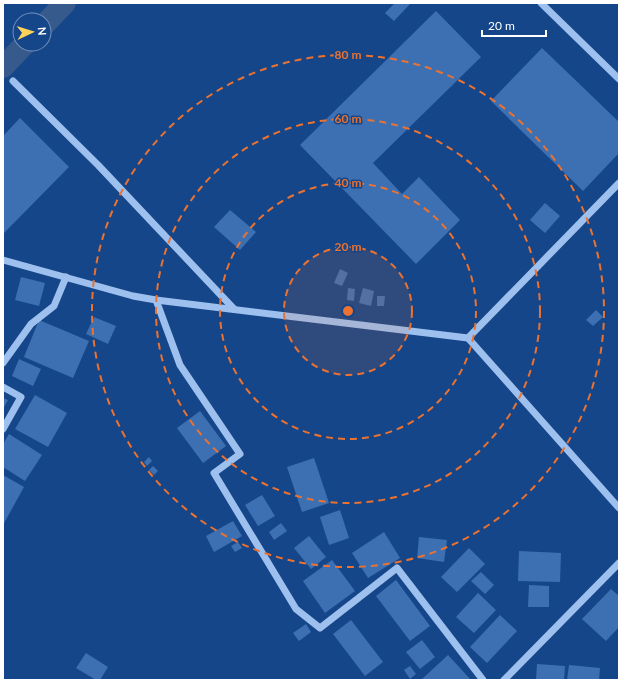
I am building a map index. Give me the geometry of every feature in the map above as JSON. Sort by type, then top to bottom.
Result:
[{"type":"street","points":[[541,3],[619,79]]},
{"type":"street","points":[[13,81],[98,165],[234,309]]},
{"type":"street","points":[[468,338],[619,183]]},
{"type":"street","points":[[3,260],[133,296],[156,300],[468,338],[619,508]]},
{"type":"street","points":[[3,363],[31,324],[54,306],[66,277]]},
{"type":"street","points":[[156,300],[180,365],[240,454],[214,473],[296,608],[320,628],[397,568],[483,680]]},
{"type":"street","points":[[3,387],[21,397],[3,429]]},
{"type":"street","points":[[504,680],[619,563]]},
{"type":"building","points":[[395,3],[411,3],[394,21],[385,13]]},
{"type":"building","points":[[436,11],[481,57],[373,163],[402,194],[419,177],[460,220],[416,264],[300,145]]},
{"type":"building","points":[[542,48],[619,122],[619,153],[583,191],[491,101]]},
{"type":"building","points":[[20,118],[69,167],[3,234],[3,136]]},
{"type":"building","points":[[545,203],[560,216],[545,233],[530,220]]},
{"type":"building","points":[[230,210],[256,232],[240,250],[214,227]]},
{"type":"building","points":[[340,269],[348,273],[342,286],[334,283]]},
{"type":"building","points":[[21,277],[45,283],[39,306],[15,300]]},
{"type":"building","points":[[348,288],[355,289],[354,301],[347,300]]},
{"type":"building","points":[[363,288],[374,291],[371,306],[359,303]]},
{"type":"building","points":[[377,296],[385,296],[384,306],[377,306]]},
{"type":"building","points":[[596,310],[603,317],[593,326],[586,320]]},
{"type":"building","points":[[94,317],[116,326],[108,344],[86,334]]},
{"type":"building","points":[[39,320],[89,341],[73,378],[24,357]]},
{"type":"building","points":[[19,359],[41,369],[33,386],[12,376]]},
{"type":"building","points":[[35,395],[67,413],[48,447],[15,429]]},
{"type":"building","points":[[3,398],[8,400],[3,409]]},
{"type":"building","points":[[200,411],[226,446],[203,463],[177,428]]},
{"type":"building","points":[[9,434],[42,455],[25,481],[3,467],[3,444]]},
{"type":"building","points":[[149,457],[152,461],[147,466],[144,462]]},
{"type":"building","points":[[314,458],[329,503],[302,512],[287,467]]},
{"type":"building","points":[[153,466],[158,471],[154,475],[149,470]]},
{"type":"building","points":[[3,475],[24,487],[3,525]]},
{"type":"building","points":[[262,495],[275,516],[258,526],[245,505]]},
{"type":"building","points":[[340,510],[349,538],[329,545],[320,517]]},
{"type":"building","points":[[233,521],[242,536],[214,552],[206,536]]},
{"type":"building","points":[[281,523],[287,531],[274,540],[269,532]]},
{"type":"building","points":[[384,532],[400,558],[368,578],[352,553]]},
{"type":"building","points":[[309,536],[326,557],[311,569],[294,548]]},
{"type":"building","points":[[419,537],[447,540],[444,562],[417,558]]},
{"type":"building","points":[[238,542],[242,548],[235,552],[231,546]]},
{"type":"building","points":[[469,548],[485,564],[457,592],[441,577]]},
{"type":"building","points":[[519,551],[561,553],[560,582],[518,581]]},
{"type":"building","points":[[332,560],[355,591],[325,613],[303,581]]},
{"type":"building","points":[[481,572],[494,585],[485,594],[471,581]]},
{"type":"building","points":[[396,580],[430,626],[410,641],[376,596]]},
{"type":"building","points":[[529,585],[549,586],[549,607],[528,607]]},
{"type":"building","points":[[611,589],[619,596],[619,627],[606,641],[582,619]]},
{"type":"building","points":[[478,593],[496,610],[474,633],[456,617]]},
{"type":"building","points":[[500,615],[517,631],[487,663],[470,647]]},
{"type":"building","points":[[351,620],[383,662],[365,676],[333,634]]},
{"type":"building","points":[[306,624],[311,632],[299,641],[293,633]]},
{"type":"building","points":[[422,640],[435,657],[420,669],[406,652]]},
{"type":"building","points":[[86,653],[108,667],[100,680],[96,680],[76,668]]},
{"type":"building","points":[[448,655],[471,680],[421,680]]},
{"type":"building","points":[[537,664],[565,666],[564,680],[536,680]]},
{"type":"building","points":[[569,665],[600,668],[599,680],[567,680]]},
{"type":"building","points":[[410,666],[416,674],[410,679],[404,670]]},
{"type":"waterway","points":[[52,17],[65,3]]},
{"type":"waterway","points":[[3,67],[17,52]]}]
